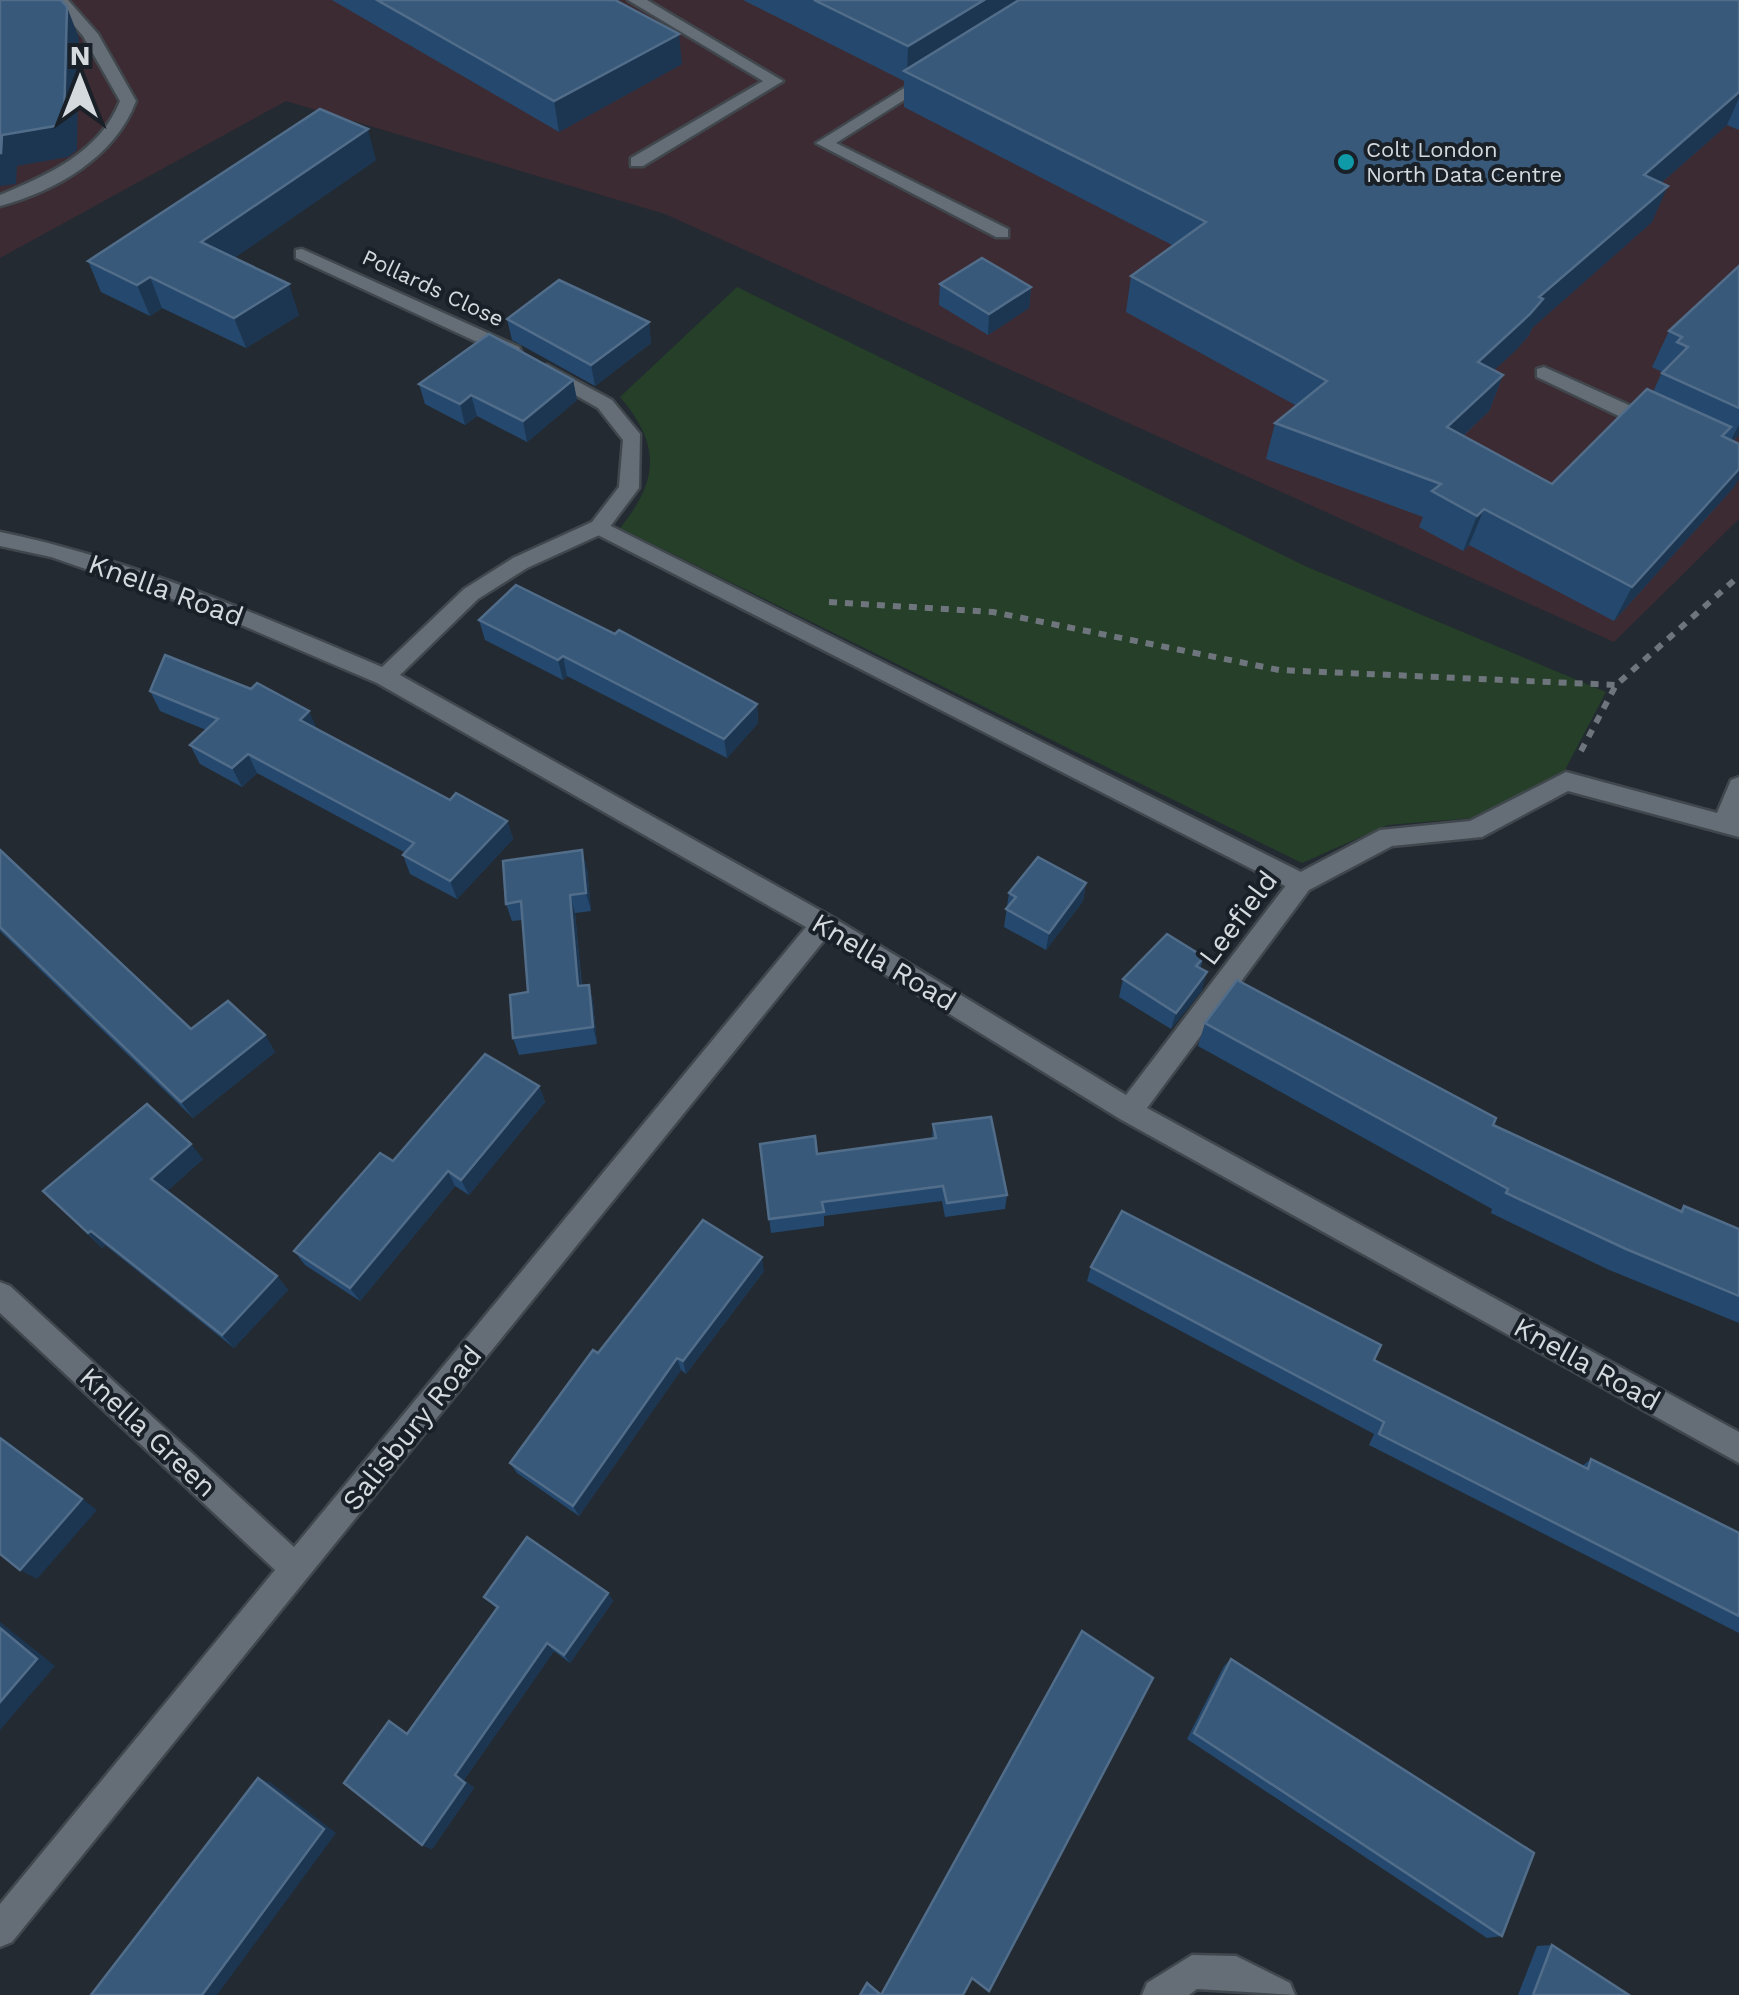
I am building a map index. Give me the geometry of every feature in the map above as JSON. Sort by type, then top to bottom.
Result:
[{"type":"street","points":[[0,201],[104,143],[123,120],[128,101],[90,34],[60,0]]},
{"type":"street","points":[[638,162],[775,80],[646,2]]},
{"type":"street","points":[[942,72],[824,143],[1002,233]]},
{"type":"street","name":"Pollards Close","points":[[302,254],[521,356],[605,404],[633,439],[629,488],[600,527],[520,563],[471,594],[385,677]]},
{"type":"street","points":[[1544,373],[1668,432]]},
{"type":"street","points":[[600,527],[1301,883]]},
{"type":"street","name":"Knella Road","points":[[0,539],[54,550],[226,610],[385,677],[823,924],[1129,1111],[1739,1448]]},
{"type":"street","points":[[1566,781],[1732,826],[1739,786]]},
{"type":"street","name":"Leefield","points":[[1129,1111],[1301,883],[1388,836],[1474,830],[1566,781]]},
{"type":"street","name":"Salisbury Road","points":[[0,1930],[823,924]]},
{"type":"street","name":"Knella Green","points":[[0,1295],[297,1570]]},
{"type":"street","points":[[1159,1995],[1192,1972],[1236,1973],[1278,1995]]},
{"type":"path","points":[[1566,781],[1616,686],[1739,576]]},
{"type":"path","points":[[814,602],[993,612],[1279,670],[1616,686]]},
{"type":"shaded area","points":[[0,0],[1739,0],[1739,519],[1614,642],[665,214],[286,101],[0,258]]},
{"type":"green space","points":[[737,287],[1305,566],[1606,692],[1565,770],[1473,818],[1388,825],[1302,863],[620,528],[642,494],[650,462],[643,431],[620,397]]},
{"type":"building","points":[[0,0],[61,0],[67,7],[64,119],[55,126],[2,135],[1,153],[0,153]]},
{"type":"building","points":[[377,0],[615,0],[679,34],[554,101]]},
{"type":"building","points":[[814,0],[984,0],[908,46]]},
{"type":"building","name":"Colt London North Data Centre","points":[[1019,0],[1739,0],[1739,92],[1644,175],[1668,186],[1539,297],[1543,299],[1530,314],[1478,362],[1503,375],[1447,427],[1552,484],[1647,389],[1731,427],[1722,436],[1739,444],[1739,469],[1632,587],[1484,509],[1477,516],[1432,491],[1441,484],[1275,423],[1327,381],[1131,276],[1206,222],[904,71]]},
{"type":"building","points":[[320,109],[368,129],[201,242],[289,284],[234,318],[150,277],[137,285],[88,261]]},
{"type":"building","points":[[982,258],[1031,287],[989,314],[940,284]]},
{"type":"building","points":[[1739,266],[1739,408],[1662,373],[1688,347],[1677,342],[1682,337],[1669,331]]},
{"type":"building","points":[[559,280],[649,322],[591,365],[507,319]]},
{"type":"building","points":[[489,334],[573,380],[523,421],[471,395],[460,404],[419,384]]},
{"type":"building","points":[[516,585],[615,634],[619,630],[757,704],[724,739],[563,656],[558,660],[479,620]]},
{"type":"building","points":[[165,655],[251,689],[257,683],[309,711],[300,720],[450,800],[456,793],[507,821],[450,881],[403,855],[414,843],[248,754],[232,768],[190,745],[218,719],[150,691]]},
{"type":"building","points":[[0,850],[191,1029],[228,1001],[265,1035],[181,1102],[0,927]]},
{"type":"building","points":[[582,850],[586,893],[570,895],[578,986],[589,985],[593,1027],[513,1038],[510,995],[528,992],[521,901],[506,904],[503,861]]},
{"type":"building","points":[[1038,857],[1086,883],[1049,933],[1006,909],[1016,897],[1009,893]]},
{"type":"building","points":[[1167,934],[1204,957],[1196,966],[1207,972],[1176,1013],[1123,979]]},
{"type":"building","points":[[1237,980],[1496,1118],[1493,1125],[1682,1212],[1684,1206],[1739,1229],[1739,1296],[1506,1193],[1508,1189],[1205,1023]]},
{"type":"building","points":[[485,1054],[539,1086],[461,1180],[448,1171],[350,1288],[294,1251],[380,1153],[393,1161]]},
{"type":"building","points":[[147,1104],[191,1144],[151,1179],[277,1276],[222,1335],[91,1231],[88,1233],[43,1191]]},
{"type":"building","points":[[991,1117],[1007,1195],[947,1203],[943,1186],[822,1202],[824,1212],[769,1219],[760,1144],[815,1136],[817,1154],[936,1138],[933,1124]]},
{"type":"building","points":[[1122,1211],[1381,1345],[1374,1360],[1588,1469],[1591,1459],[1739,1533],[1739,1616],[1379,1434],[1384,1422],[1091,1267]]},
{"type":"building","points":[[703,1220],[762,1257],[683,1361],[677,1358],[573,1506],[510,1463],[593,1350],[598,1353]]},
{"type":"building","points":[[0,1438],[82,1499],[20,1570],[0,1554]]},
{"type":"building","points":[[527,1537],[608,1593],[564,1655],[547,1643],[455,1775],[465,1783],[422,1845],[344,1783],[389,1721],[407,1734],[498,1607],[484,1597]]},
{"type":"building","points":[[0,1628],[37,1659],[0,1702]]},
{"type":"building","points":[[1082,1631],[1153,1678],[989,1991],[972,1978],[963,1995],[881,1995]]},
{"type":"building","points":[[1231,1659],[1534,1853],[1502,1936],[1194,1733]]},
{"type":"building","points":[[258,1778],[324,1829],[202,1995],[91,1995]]},
{"type":"building","points":[[1552,1945],[1629,1995],[1533,1995]]},
{"type":"building","points":[[867,1983],[881,1995],[860,1995]]},
{"type":"place","name":"Colt London North Data Centre","points":[[1346,162]]}]
